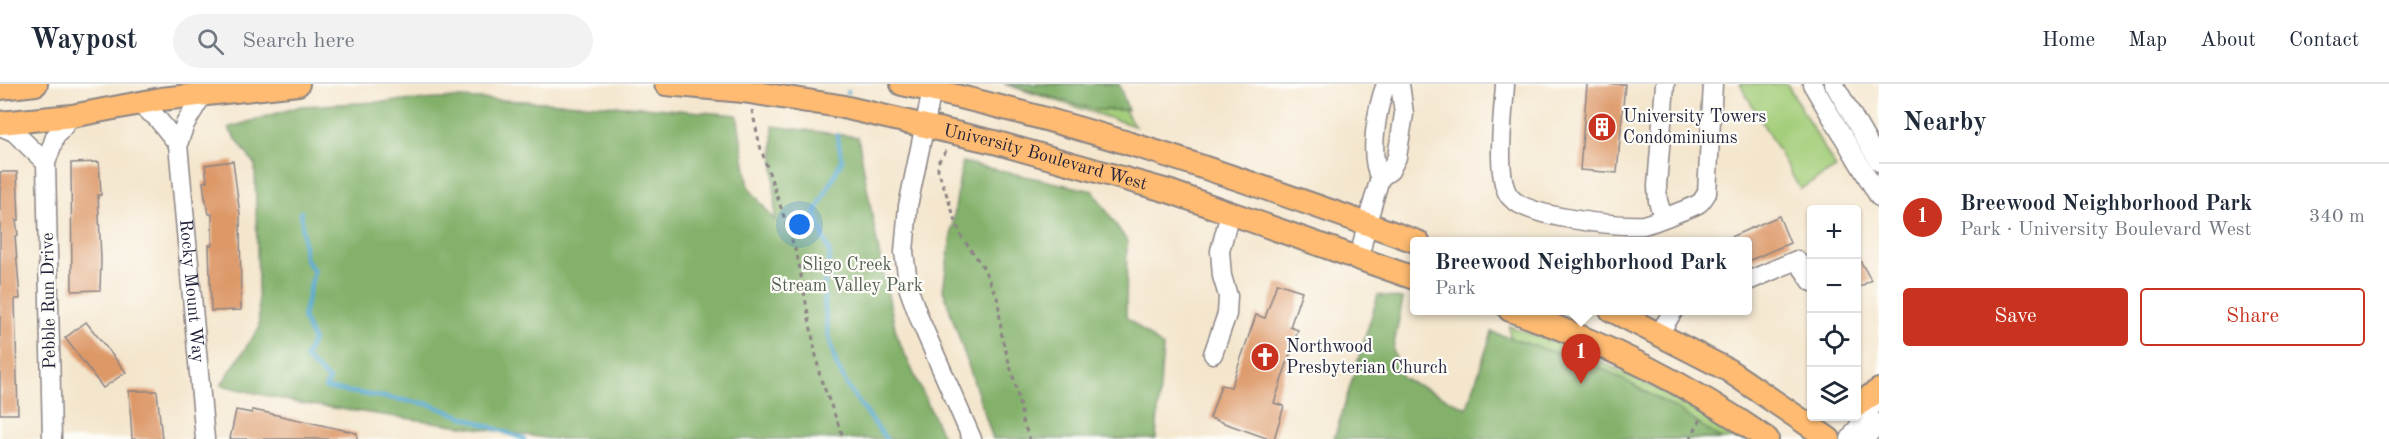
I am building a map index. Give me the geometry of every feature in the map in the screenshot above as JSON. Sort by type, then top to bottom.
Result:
[{"type":"main road","points":[[0,88],[36,84]]},
{"type":"main road","points":[[0,125],[72,116],[202,94],[298,84]]},
{"type":"main road","name":"University Boulevard West","points":[[666,84],[743,91],[839,106],[926,125],[1076,164],[1168,191],[1410,277]]},
{"type":"main road","name":"University Boulevard West","points":[[902,84],[1033,114],[1119,139],[1410,239]]},
{"type":"main road","points":[[1522,315],[1636,361],[1705,399],[1767,439]]},
{"type":"main road","points":[[1621,315],[1728,370],[1829,439]]},
{"type":"main road","points":[[1861,403],[1879,390]]},
{"type":"main road","points":[[1785,409],[1807,411]]},
{"type":"street","points":[[1380,178],[1374,167],[1374,145],[1386,84]]},
{"type":"street","points":[[1359,259],[1366,223],[1380,178],[1390,171],[1397,157],[1404,114],[1400,84]]},
{"type":"street","points":[[1505,84],[1501,150],[1503,180],[1510,196],[1527,209],[1585,221],[1645,225],[1701,203],[1707,193],[1713,84]]},
{"type":"street","points":[[1662,218],[1657,186],[1665,84]]},
{"type":"street","points":[[1812,84],[1879,197]]},
{"type":"street","points":[[1834,84],[1879,162]]},
{"type":"street","points":[[932,90],[908,206],[904,252],[909,290],[972,439]]},
{"type":"street","name":"Rocky Mount Way","points":[[202,94],[185,124],[178,144],[206,439]]},
{"type":"street","points":[[138,104],[156,117],[178,144]]},
{"type":"street","name":"Pebble Run Drive","points":[[52,439],[46,163],[55,137],[72,116]]},
{"type":"street","points":[[0,125],[14,132],[46,163]]},
{"type":"street","points":[[1213,354],[1227,314],[1228,296],[1222,276],[1220,251],[1230,213]]},
{"type":"street","points":[[1752,279],[1797,260],[1807,275]]},
{"type":"street","points":[[1658,334],[1671,315]]},
{"type":"street","points":[[1851,439],[1879,396]]},
{"type":"street","points":[[1864,439],[1879,423]]},
{"type":"path","points":[[752,108],[763,155],[797,255],[820,377],[844,439]]},
{"type":"path","points":[[953,148],[948,149],[941,156],[938,171],[961,236],[983,267],[998,300],[1002,338],[1016,387],[1023,423],[1030,439]]},
{"type":"path","points":[[1690,439],[1703,416]]},
{"type":"green space","points":[[1004,84],[1106,84],[1135,126]]},
{"type":"green space","points":[[1006,84],[1119,84],[1128,110],[1096,110]]},
{"type":"green space","points":[[1740,84],[1787,84],[1836,168],[1800,189]]},
{"type":"green space","name":"Sligo Creek Stream Valley Park","points":[[458,98],[643,107],[737,115],[749,188],[775,221],[773,126],[858,137],[897,337],[944,439],[553,439],[298,403],[221,385],[259,328],[255,165],[228,128],[301,106]]},
{"type":"green space","points":[[962,162],[1093,191],[1127,241],[1126,317],[1163,347],[1156,439],[993,439],[943,290]]},
{"type":"green space","points":[[1378,295],[1403,299],[1393,349],[1402,378],[1467,408],[1492,332],[1602,368],[1677,409],[1721,439],[1334,439]]},
{"type":"green space","points":[[1509,326],[1630,375],[1688,405],[1744,439],[1516,439]]},
{"type":"building","name":"University Towers Condominiums","points":[[1587,84],[1625,84],[1617,173],[1580,170]]},
{"type":"building","points":[[233,161],[240,215],[241,310],[211,311],[209,245],[212,245],[212,214],[209,214],[205,197],[203,182],[207,181],[205,165]]},
{"type":"building","points":[[99,162],[100,290],[72,291],[71,163]]},
{"type":"building","points":[[0,172],[17,172],[19,220],[16,220],[18,235],[15,236],[20,299],[15,299],[18,414],[0,414]]},
{"type":"building","points":[[1779,216],[1790,243],[1752,259],[1752,237],[1731,237]]},
{"type":"building","points":[[1861,262],[1871,280],[1861,286]]},
{"type":"building","name":"Northwood Presbyterian Church","points":[[1277,283],[1302,291],[1290,327],[1298,330],[1274,403],[1284,406],[1274,439],[1269,439],[1210,418],[1221,385],[1231,387],[1256,315],[1265,318]]},
{"type":"building","points":[[86,322],[126,372],[103,388],[65,338]]},
{"type":"building","points":[[129,391],[157,391],[162,439],[132,439]]},
{"type":"building","points":[[236,410],[268,413],[357,433],[357,439],[230,439]]},
{"type":"waterway","points":[[837,135],[842,160],[815,214],[830,254],[823,290],[828,333],[836,364],[849,389],[886,439]]},
{"type":"waterway","points":[[301,212],[305,258],[314,271],[303,318],[313,340],[305,358],[329,380],[325,388],[428,404],[524,439]]},
{"type":"place","name":"University Towers Condominiums","points":[[1602,127]]},
{"type":"place","name":"Northwood Presbyterian Church","points":[[1265,357]]},
{"type":"place","name":"Breewood Neighborhood Park","points":[[1581,384]]}]
